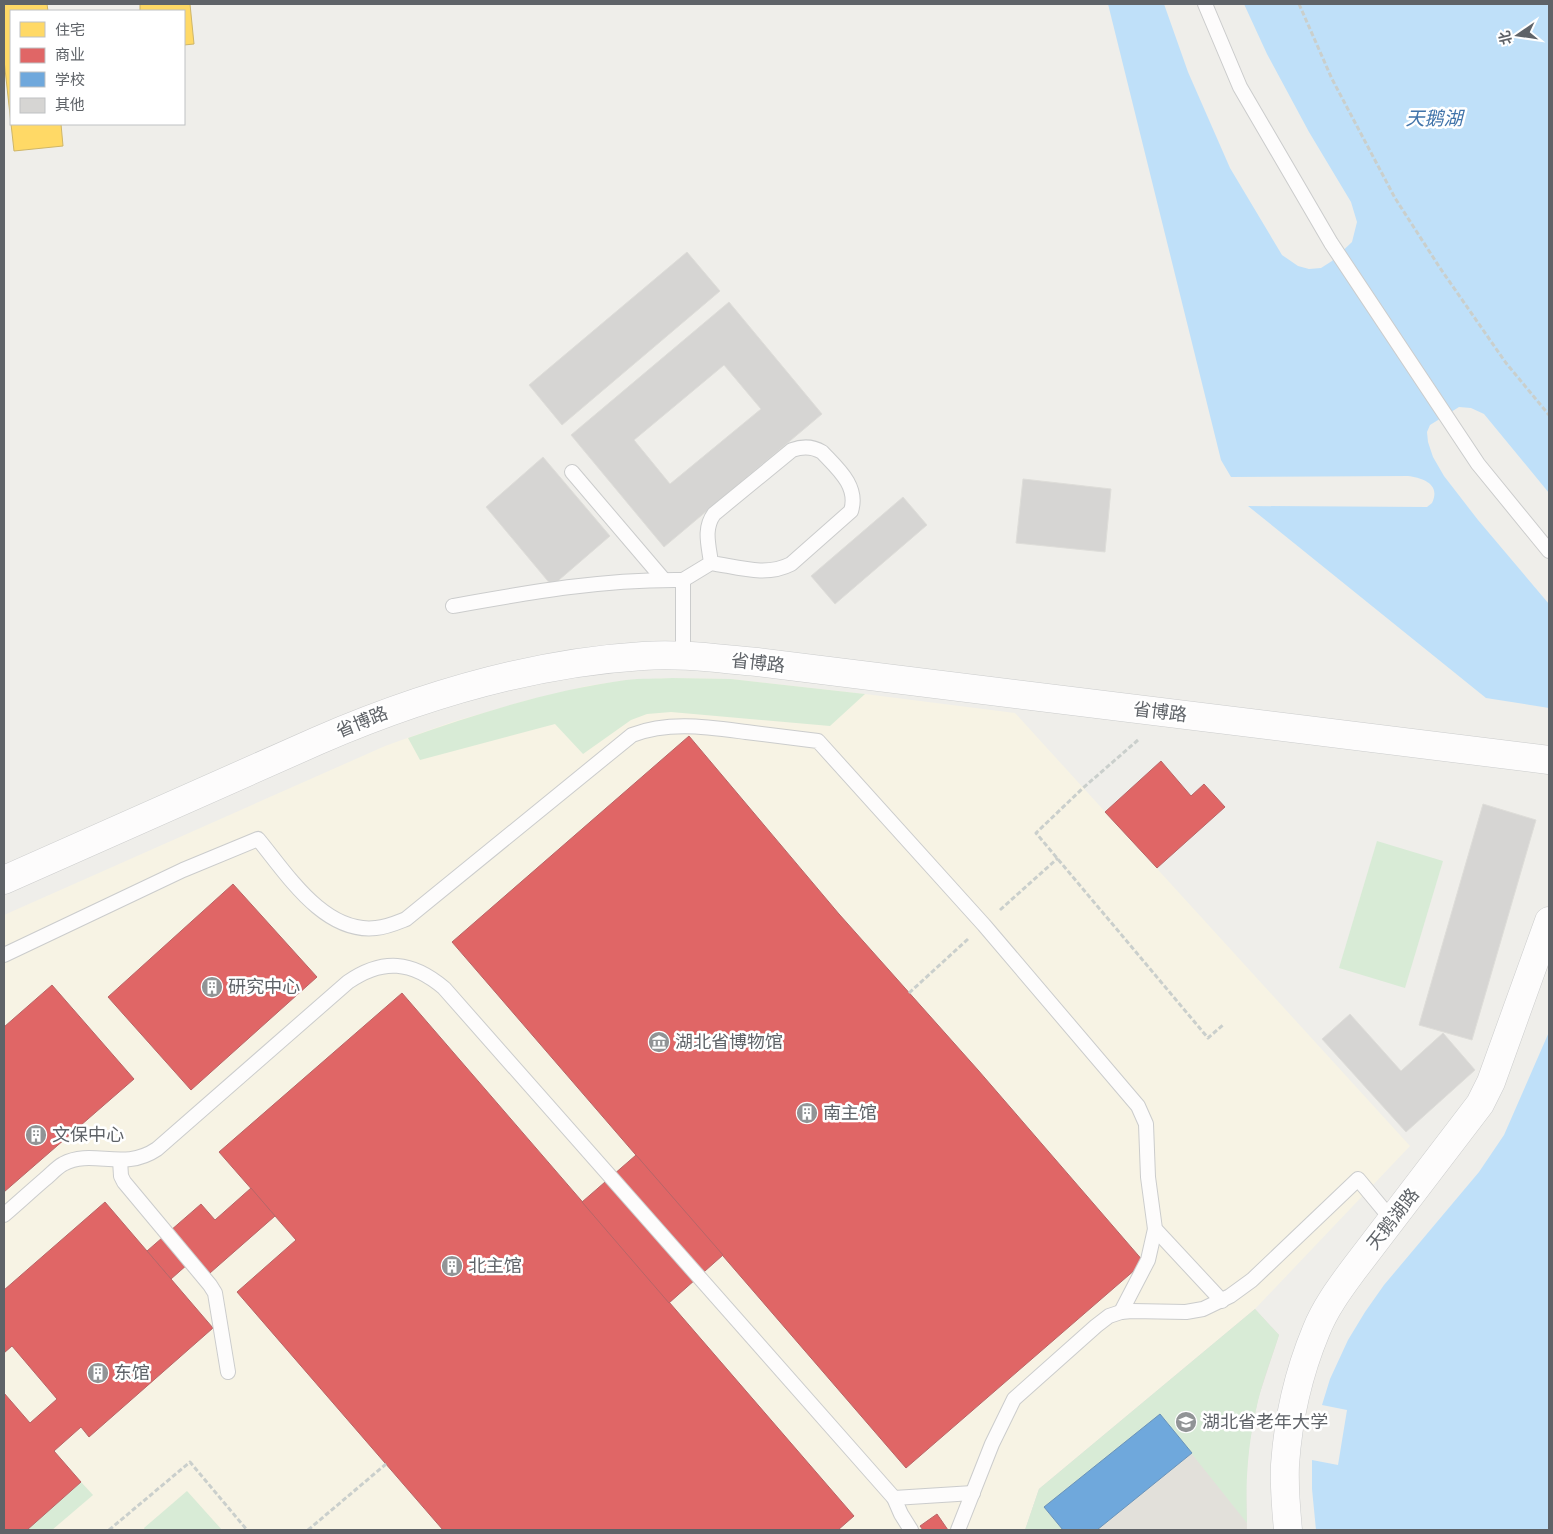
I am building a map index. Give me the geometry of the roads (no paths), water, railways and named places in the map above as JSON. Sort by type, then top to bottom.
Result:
[{"type":"street","name":"省博路","points":[[4,880],[317,740],[366,719],[417,701],[487,680],[591,661],[644,656],[683,656],[767,664],[1549,760]]},
{"type":"street","name":"天鹅湖路","points":[[1288,1530],[1285,1466],[1291,1420],[1304,1366],[1316,1330],[1334,1296],[1484,1097],[1497,1067],[1549,921]]},
{"type":"lane","points":[[1205,4],[1240,87],[1331,243],[1478,464],[1549,551]]},
{"type":"lane","points":[[453,606],[570,586],[614,581],[684,580],[711,563],[767,571],[783,568],[791,564],[850,511],[854,500],[848,483],[827,457],[817,448],[808,446],[792,450],[714,514],[709,522],[707,534],[711,563]]},
{"type":"lane","points":[[572,472],[664,580]]},
{"type":"lane","points":[[683,656],[684,580]]},
{"type":"lane","points":[[4,955],[182,870],[258,839],[309,900],[330,917],[363,928],[385,927],[406,920],[632,735],[664,726],[702,726],[818,740],[984,925],[1138,1106],[1146,1124],[1148,1177],[1156,1229],[1148,1260],[1121,1312]]},
{"type":"lane","points":[[4,1215],[62,1164],[76,1160],[138,1159],[157,1149],[359,974],[384,967],[409,967],[421,971],[444,988],[894,1498],[910,1530]]},
{"type":"lane","points":[[120,1160],[121,1176],[124,1182],[215,1293],[228,1372]]},
{"type":"lane","points":[[958,1530],[992,1444],[1014,1399],[1109,1316],[1132,1310],[1186,1312],[1203,1309],[1222,1301],[1252,1280],[1358,1179],[1392,1220]]},
{"type":"lane","points":[[1156,1229],[1222,1301]]},
{"type":"lane","points":[[894,1498],[973,1492]]},
{"type":"water","name":"天鹅湖","points":[[1108,4],[1164,4],[1188,72],[1230,168],[1282,255],[1298,266],[1309,269],[1321,268],[1332,261],[1352,242],[1357,222],[1351,202],[1309,132],[1267,54],[1244,4],[1549,4],[1549,493],[1484,414],[1471,408],[1459,407],[1430,425],[1427,432],[1433,457],[1444,476],[1478,520],[1549,604],[1549,708],[1486,698],[1248,506],[1427,507],[1432,503],[1434,491],[1425,480],[1408,476],[1231,477],[1221,460]]},
{"type":"water","points":[[1549,1032],[1549,1530],[1316,1530],[1312,1489],[1312,1460],[1338,1465],[1347,1410],[1322,1405],[1330,1379],[1348,1340],[1384,1285],[1479,1172],[1504,1135]]},
{"type":"place","name":"研究中心","points":[[212,987]]},
{"type":"place","name":"湖北省博物馆","points":[[659,1042]]},
{"type":"place","name":"南主馆","points":[[807,1113]]},
{"type":"place","name":"文保中心","points":[[36,1135]]},
{"type":"place","name":"北主馆","points":[[452,1266]]},
{"type":"place","name":"东馆","points":[[98,1373]]},
{"type":"place","name":"湖北省老年大学","points":[[1186,1422]]}]
